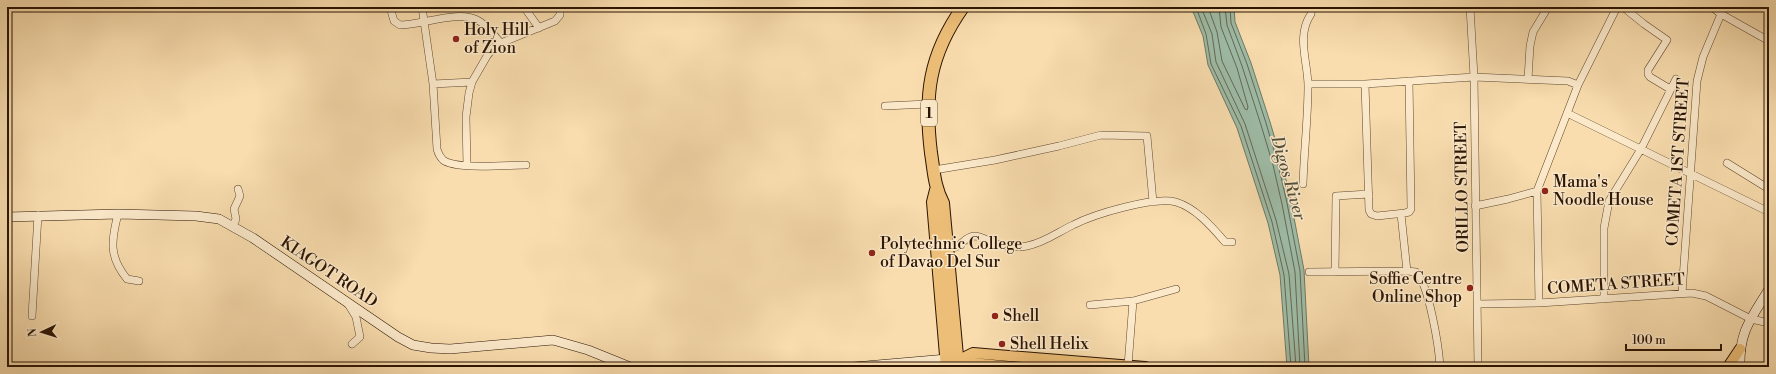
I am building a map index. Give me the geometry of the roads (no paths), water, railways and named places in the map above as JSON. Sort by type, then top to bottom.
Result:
[{"type":"highway","name":"1","points":[[954,362],[943,248],[933,202],[936,190],[930,142],[928,104],[930,82],[938,50],[954,20],[963,7]]},
{"type":"main road","points":[[1728,367],[1740,349]]},
{"type":"main road","points":[[954,362],[973,353],[1107,366],[1146,367]]},
{"type":"main road","points":[[954,362],[1012,367]]},
{"type":"street","points":[[390,7],[392,17],[396,24],[403,25],[458,17],[472,18],[483,24],[501,43]]},
{"type":"street","points":[[422,7],[433,84],[437,149],[444,160],[456,165],[526,164]]},
{"type":"street","points":[[524,7],[539,28]]},
{"type":"street","points":[[467,165],[467,104],[472,82],[490,51],[501,43],[555,21],[560,16],[560,7]]},
{"type":"street","points":[[1470,7],[1475,7]]},
{"type":"street","name":"ORILLO STREET","points":[[1470,7],[1474,77],[1478,367]]},
{"type":"street","points":[[1528,80],[1530,46],[1533,32],[1548,7]]},
{"type":"street","points":[[1539,303],[1537,191],[1578,85],[1617,7]]},
{"type":"street","points":[[1623,7],[1667,40],[1648,70],[1648,74],[1650,77],[1670,89]]},
{"type":"street","points":[[1713,7],[1721,14],[1769,40]]},
{"type":"street","points":[[1303,184],[1308,84],[1304,54],[1304,34],[1306,23],[1310,14]]},
{"type":"street","name":"COMETA 1ST STREET","points":[[1682,292],[1698,78],[1703,57],[1721,14]]},
{"type":"street","points":[[1308,84],[1365,84],[1474,77],[1568,81],[1578,85]]},
{"type":"street","points":[[1604,299],[1605,214],[1613,195],[1641,149],[1676,79]]},
{"type":"street","points":[[1365,84],[1370,211],[1373,215],[1401,214],[1408,212],[1411,208],[1409,81]]},
{"type":"street","points":[[433,84],[472,82]]},
{"type":"street","points":[[885,106],[928,104]]},
{"type":"street","points":[[1567,113],[1690,175],[1769,212]]},
{"type":"street","points":[[934,170],[995,160],[1101,135],[1147,136],[1152,202]]},
{"type":"street","points":[[1727,163],[1769,189]]},
{"type":"street","points":[[233,226],[236,219],[234,209],[240,196],[238,189]]},
{"type":"street","points":[[1476,206],[1537,191]]},
{"type":"street","points":[[1335,272],[1336,196],[1369,194]]},
{"type":"street","points":[[943,248],[955,247],[973,236],[983,238],[997,244],[1026,246],[1040,242],[1075,224],[1097,216],[1123,208],[1164,201],[1176,202],[1186,206],[1199,215],[1225,242],[1232,242]]},
{"type":"street","points":[[118,214],[113,236],[112,250],[118,269],[127,279],[139,281]]},
{"type":"street","name":"KIAGOT ROAD","points":[[7,217],[118,214],[208,217],[219,219],[233,226],[398,337],[413,345],[450,349],[553,340],[588,350],[630,367]]},
{"type":"street","points":[[1401,214],[1407,271]]},
{"type":"street","points":[[32,316],[38,215]]},
{"type":"street","points":[[1309,272],[1407,271],[1418,274],[1427,294],[1440,367]]},
{"type":"street","points":[[1090,305],[1133,300],[1176,289]]},
{"type":"street","points":[[1740,367],[1742,336],[1769,289]]},
{"type":"street","name":"COMETA STREET","points":[[1477,304],[1539,303],[1682,292],[1706,296],[1751,319],[1769,323]]},
{"type":"street","points":[[1128,366],[1133,300]]},
{"type":"street","points":[[346,301],[356,317],[360,337],[352,344]]},
{"type":"street","points":[[854,367],[954,362]]},
{"type":"water","points":[[1191,7],[1234,7],[1235,22],[1251,63],[1270,122],[1282,162],[1291,202],[1304,270],[1309,367],[1287,367],[1280,275],[1268,223],[1237,128],[1208,65],[1203,36]]},
{"type":"place","name":"Holy Hill of Zion","points":[[456,39]]},
{"type":"place","name":"Mama's Noodle House","points":[[1545,191]]},
{"type":"place","name":"Polytechnic College of Davao Del Sur","points":[[872,253]]},
{"type":"place","name":"Soffie Centre Online Shop","points":[[1470,288]]},
{"type":"place","name":"Shell","points":[[995,316]]},
{"type":"place","name":"Shell Helix","points":[[1002,344]]},
{"type":"water label","name":"Digos River","points":[[1288,178]]}]
